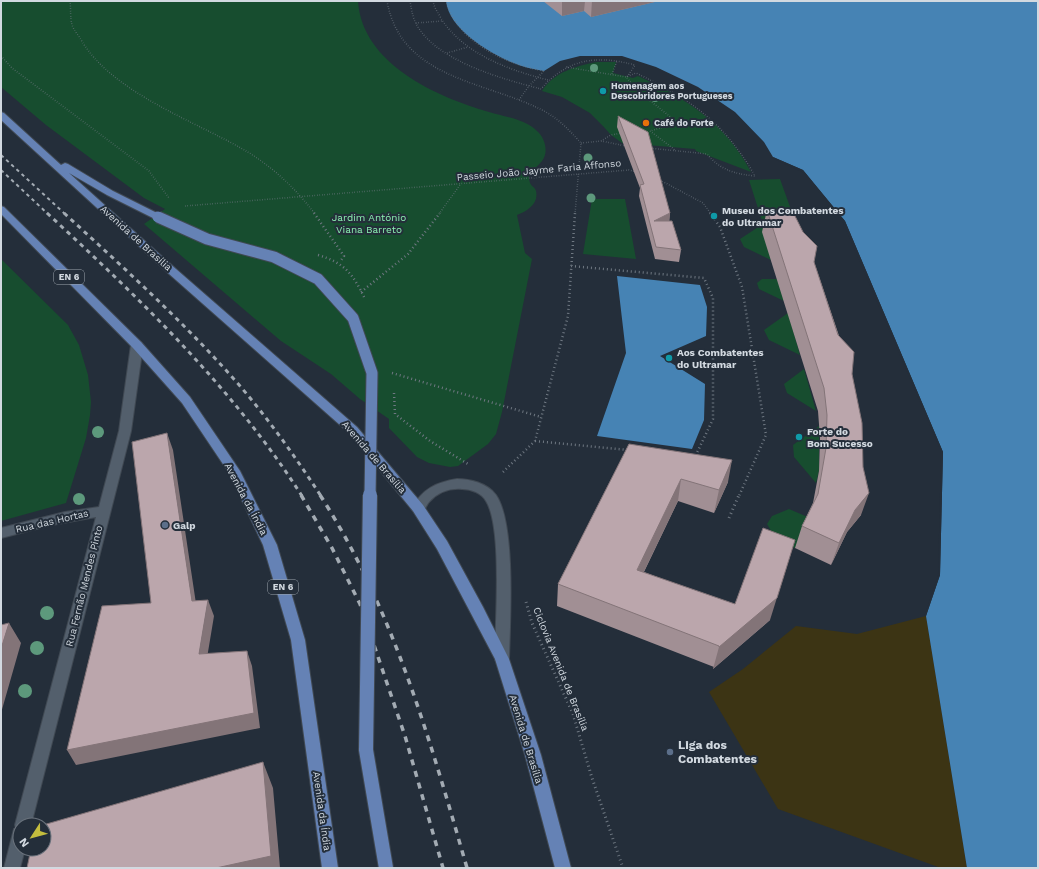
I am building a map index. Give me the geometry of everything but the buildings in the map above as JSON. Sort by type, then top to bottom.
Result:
[{"type":"main road","name":"Avenida de Brasília","points":[[1,115],[172,271],[353,430],[418,508],[442,545],[502,659],[533,755],[563,868]]},
{"type":"main road","points":[[42,152],[110,193],[158,217],[207,239],[274,257],[318,279],[353,318],[372,373],[366,750],[386,868]]},
{"type":"main road","name":"Avenida da Índia","points":[[3,214],[137,345],[186,400],[229,465],[270,545],[298,640],[330,868]]},
{"type":"street","name":"Rua Fernão Mendes Pinto","points":[[25,817],[125,430],[137,345]]},
{"type":"street","points":[[418,508],[423,499],[431,492],[446,486],[465,483],[482,490],[492,499],[499,520],[502,559],[502,659]]},
{"type":"street","name":"Rua das Hortas","points":[[1,533],[41,522],[104,511]]},
{"type":"street","points":[[12,868],[15,857]]},
{"type":"path","points":[[70,1],[69,7],[75,33],[92,57],[120,81],[240,147],[272,169],[303,197],[344,256],[340,262]]},
{"type":"path","points":[[387,1],[387,7],[394,26],[407,45],[429,63],[460,80],[519,100],[544,111],[566,126],[581,143],[577,175],[568,316],[535,441],[503,472]]},
{"type":"path","points":[[410,1],[411,10],[416,23],[428,38],[447,53],[479,70],[506,80],[540,89],[548,80],[566,67],[583,62],[604,60],[635,65],[627,77]]},
{"type":"path","points":[[433,1],[442,20],[456,37],[468,46],[494,62],[516,72],[548,80]]},
{"type":"path","points":[[446,1],[452,18],[467,35],[512,63],[544,71],[529,86],[519,100]]},
{"type":"path","points":[[416,23],[442,20]]},
{"type":"path","points":[[447,53],[468,46]]},
{"type":"path","points":[[613,73],[617,61]]},
{"type":"path","points":[[566,67],[613,73],[627,77],[636,74],[688,101],[716,123],[728,135],[738,148],[755,176],[735,174],[714,164],[706,154],[646,148]]},
{"type":"path","points":[[627,77],[638,91],[678,123],[645,133]]},
{"type":"path","points":[[650,131],[676,151]]},
{"type":"path","points":[[601,141],[611,135],[628,132]]},
{"type":"path","points":[[581,143],[601,141],[630,146]]},
{"type":"path","name":"Passeio João Jayme Faria Affonso","points":[[180,207],[629,170],[636,172]]},
{"type":"path","points":[[651,177],[666,182],[703,203],[720,227],[742,287],[766,435],[729,518]]},
{"type":"path","points":[[361,292],[408,254],[460,184]]},
{"type":"path","points":[[571,266],[704,278],[713,298],[713,419],[694,457]]},
{"type":"path","points":[[392,373],[541,417]]},
{"type":"path","points":[[535,441],[634,451]]},
{"type":"path","points":[[452,456],[473,467]]},
{"type":"path","name":"Ciclovia Avenida de Brasília","points":[[524,594],[532,623],[573,714],[592,778],[623,868]]},
{"type":"green space","name":"Jardim António Viana Barreto","points":[[1,1],[358,1],[363,23],[373,43],[387,60],[406,74],[426,87],[447,97],[469,106],[521,121],[537,131],[544,141],[546,149],[542,161],[528,174],[530,183],[536,191],[536,200],[528,209],[517,215],[525,253],[532,259],[502,412],[496,434],[488,444],[458,466],[450,467],[429,463],[417,457],[389,428],[389,419],[360,399],[331,374],[281,341],[144,224],[165,209],[144,198],[46,125],[1,87]]},
{"type":"green space","points":[[597,62],[616,62],[613,73],[633,78],[638,76],[656,84],[688,103],[717,126],[730,140],[751,172],[696,151],[695,149],[622,143],[611,135],[590,113],[562,97],[542,91],[553,79],[566,71]]},
{"type":"green space","points":[[780,179],[799,232],[763,232],[771,260],[744,247],[740,239],[763,224],[749,180]]},
{"type":"green space","points":[[592,199],[625,199],[636,259],[583,254]]},
{"type":"green space","points":[[1,259],[68,325],[79,345],[88,375],[91,402],[86,438],[66,503],[1,521]]},
{"type":"green space","points":[[762,279],[777,279],[784,301],[759,289],[757,283]]},
{"type":"green space","points":[[788,313],[800,355],[769,340],[764,330]]},
{"type":"green space","points":[[804,369],[816,411],[787,393],[784,384]]},
{"type":"green space","points":[[819,426],[819,471],[816,483],[794,457],[793,445]]},
{"type":"green space","points":[[789,509],[810,518],[795,548],[777,541],[767,524],[772,516]]},
{"type":"sand","points":[[926,616],[967,868],[941,868],[778,809],[709,692],[743,669],[796,626],[857,634]]},
{"type":"water","points":[[446,1],[1038,1],[1038,868],[967,868],[926,616],[940,575],[943,452],[845,221],[803,170],[773,157],[764,142],[735,112],[698,87],[656,67],[622,56],[580,56],[560,61],[544,71],[519,65],[502,58],[481,46],[471,38],[454,21]]},
{"type":"water","points":[[617,276],[700,285],[707,307],[706,336],[660,356],[705,384],[704,420],[692,449],[597,436],[626,353]]},
{"type":"pier","points":[[773,157],[803,170],[845,221],[943,452],[940,575],[926,616],[924,616],[938,575],[941,452],[843,223],[802,172],[774,159]]},
{"type":"railway","points":[[1,155],[65,214]]},
{"type":"railway","points":[[1,170],[48,214]]},
{"type":"railway","points":[[47,213],[151,312],[216,382],[275,456],[302,496]]},
{"type":"railway","points":[[64,213],[155,297],[240,386],[272,426],[321,496]]},
{"type":"railway","points":[[301,495],[332,548],[360,604],[405,736],[443,868]]},
{"type":"railway","points":[[320,495],[346,538],[369,583],[389,629],[407,676],[439,772],[467,868]]},
{"type":"place","name":"Homenagem aos Descobridores Portugueses","points":[[603,91]]},
{"type":"place","name":"Café do Forte","points":[[646,123]]},
{"type":"place","name":"Museu dos Combatentes do Ultramar","points":[[714,216]]},
{"type":"place","name":"Aos Combatentes do Ultramar","points":[[669,358]]},
{"type":"place","name":"Forte do Bom Sucesso","points":[[799,437]]},
{"type":"place","name":"Galp","points":[[165,525]]},
{"type":"place","name":"Liga dos Combatentes","points":[[670,752]]}]
